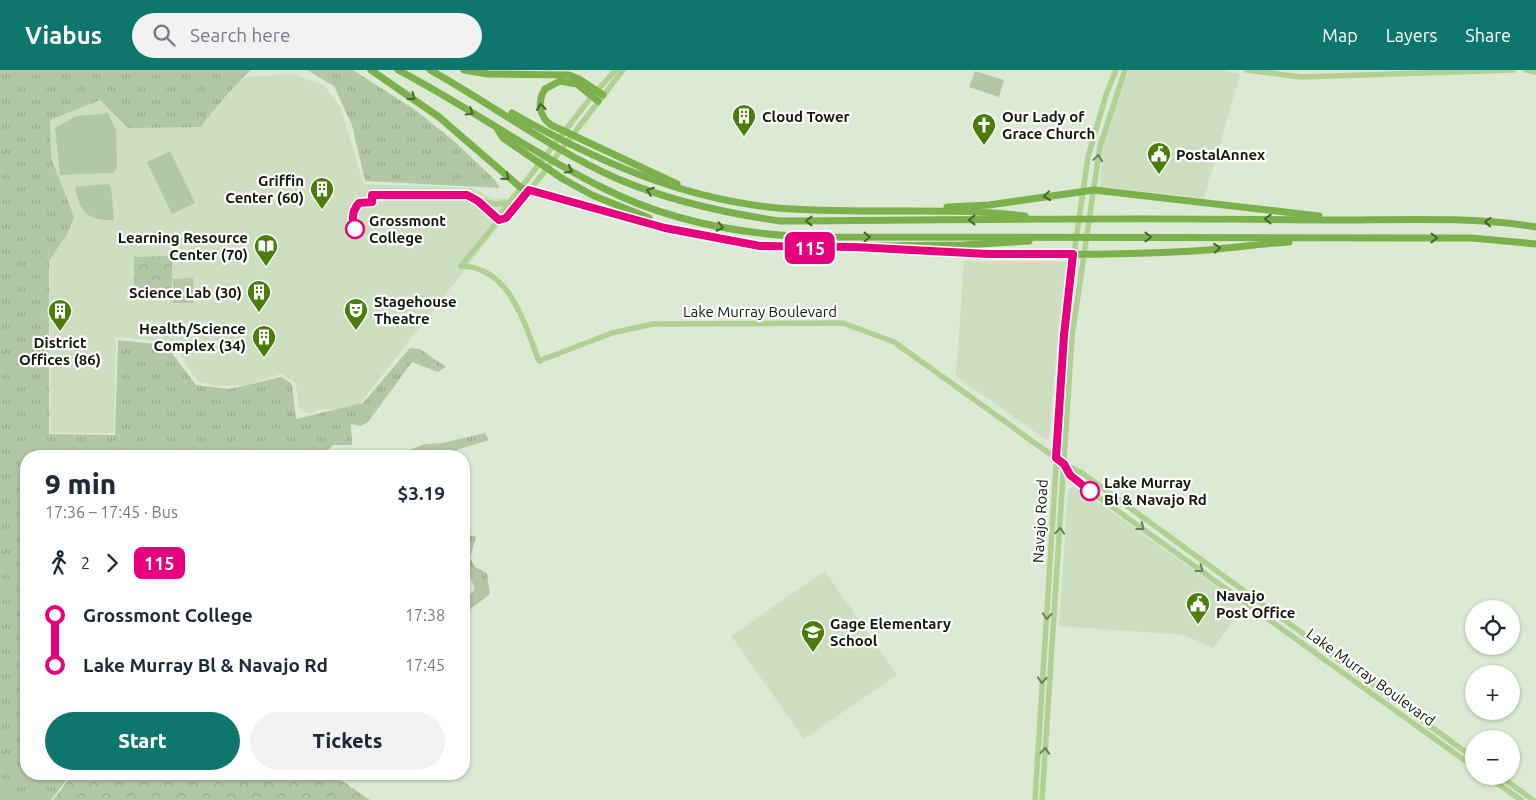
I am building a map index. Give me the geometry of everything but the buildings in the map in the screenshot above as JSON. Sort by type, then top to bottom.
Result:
[{"type":"highway","points":[[371,70],[439,117],[521,188],[686,232],[760,246],[855,247],[1004,244],[1067,237]]},
{"type":"highway","points":[[398,70],[603,188],[673,215],[725,228],[761,234],[809,237],[1472,238],[1536,244]]},
{"type":"highway","points":[[430,70],[590,155],[656,182],[703,195],[777,208],[1013,215],[1056,220]]},
{"type":"highway","points":[[464,70],[488,74],[569,75],[579,78],[597,96]]},
{"type":"highway","points":[[597,96],[574,82],[557,82],[548,87],[542,94],[540,103],[541,113],[552,125],[625,161],[703,195]]},
{"type":"highway","points":[[471,93],[554,144],[618,178],[662,195],[728,213],[780,221],[1385,220],[1513,223],[1536,227]]},
{"type":"highway","points":[[496,128],[503,138],[563,179],[592,196],[686,232]]},
{"type":"highway","points":[[882,210],[989,205],[1094,190],[1355,220]]},
{"type":"highway","points":[[855,247],[988,254],[1085,254],[1193,251],[1337,238]]},
{"type":"main road","points":[[499,220],[506,218],[529,190],[576,128],[616,70]]},
{"type":"main road","points":[[499,220],[510,202],[570,124],[623,70]]},
{"type":"main road","name":"Navajo Road","points":[[1035,800],[1064,335],[1082,192],[1097,124],[1116,70]]},
{"type":"main road","name":"Navajo Road","points":[[1042,800],[1058,571],[1069,371],[1076,301],[1085,254],[1100,146],[1124,70]]},
{"type":"main road","points":[[1247,70],[1301,76],[1513,70]]},
{"type":"main road","points":[[1526,70],[1536,72]]},
{"type":"main road","points":[[478,201],[497,204],[510,202]]},
{"type":"main road","name":"Lake Murray Boulevard","points":[[499,220],[461,266],[485,270],[501,284],[513,299],[523,319],[539,361],[612,333],[653,324],[842,323],[894,342],[1064,464],[1082,473],[1463,750]]},
{"type":"main road","points":[[1064,335],[1066,346],[1065,368],[1069,371]]},
{"type":"main road","points":[[1061,372],[1065,379],[1064,399],[1067,414]]},
{"type":"main road","name":"Lake Murray Boulevard","points":[[1064,464],[1070,475],[1465,760]]},
{"type":"main road","points":[[1051,545],[1052,566],[1058,571]]},
{"type":"main road","points":[[1168,546],[1180,545]]},
{"type":"main road","points":[[1177,552],[1190,552]]},
{"type":"main road","points":[[1441,743],[1454,743]]},
{"type":"main road","points":[[1450,749],[1463,750]]},
{"type":"main road","points":[[1500,785],[1521,800]]},
{"type":"main road","points":[[1512,785],[1533,800]]},
{"type":"shaded area","points":[[1129,70],[1224,70],[1240,74],[1204,198],[1100,187],[1102,149],[1110,118]]},
{"type":"shaded area","name":"Grossmont College","points":[[292,74],[325,86],[340,107],[364,184],[473,188],[492,198],[504,198],[516,204],[359,405],[344,410],[322,409],[312,413],[304,412],[300,408],[295,382],[281,374],[246,385],[218,386],[198,382],[174,346],[162,341],[116,337],[114,433],[50,433],[49,114],[100,100],[131,125],[204,125],[221,93],[246,77]]},
{"type":"shaded area","points":[[964,261],[1068,262],[1059,325],[1049,439],[1045,439],[956,376]]},
{"type":"shaded area","points":[[1073,486],[1244,606],[1213,648],[1184,635],[1059,626],[1068,491]]},
{"type":"shaded area","name":"Gage Elementary School","points":[[825,571],[897,675],[804,739],[731,636]]},
{"type":"green space","points":[[0,70],[251,70],[224,97],[201,127],[128,128],[100,100],[50,120],[51,158],[74,217],[67,234],[49,261],[49,434],[115,435],[118,340],[166,345],[196,385],[229,389],[282,377],[292,384],[296,419],[363,403],[410,348],[420,349],[446,367],[438,372],[412,362],[368,422],[361,426],[351,424],[352,445],[333,445],[328,450],[20,450],[20,780],[66,780],[51,800],[0,800]]},
{"type":"green space","points":[[307,70],[353,70],[415,110],[453,140],[495,180],[500,188],[365,181],[352,125],[334,86]]},
{"type":"green space","points":[[975,71],[1004,80],[999,97],[969,87]]},
{"type":"green space","points":[[108,113],[116,130],[117,168],[113,173],[60,175],[55,128],[76,116]]},
{"type":"green space","points":[[170,151],[195,203],[172,214],[147,162]]},
{"type":"green space","points":[[108,184],[111,187],[114,220],[97,218],[86,213],[79,203],[75,187]]},
{"type":"green space","points":[[172,256],[172,296],[134,297],[134,257]]},
{"type":"green space","points":[[193,278],[193,303],[173,303],[173,279]]},
{"type":"green space","points":[[485,433],[489,440],[456,450],[409,450],[425,444],[443,443]]},
{"type":"green space","points":[[470,536],[476,537],[470,558]]},
{"type":"green space","points":[[470,558],[475,567],[487,573],[490,594],[470,609],[470,594],[475,589],[470,577]]},
{"type":"green space","points":[[68,780],[341,780],[370,800],[53,800]]},
{"type":"bus line","name":"115","points":[[355,229],[352,223],[353,209],[359,203],[372,202],[372,195],[467,195],[478,201],[499,220],[506,218],[529,190],[665,228],[760,246],[855,247],[988,254],[1058,252],[1073,254],[1067,298],[1056,458],[1064,464],[1070,475],[1090,491]]},
{"type":"place","name":"Cloud Tower","points":[[744,137]]},
{"type":"place","name":"Our Lady of Grace Church","points":[[984,146]]},
{"type":"place","name":"PostalAnnex","points":[[1159,175]]},
{"type":"place","name":"Griffin Center (60)","points":[[322,210]]},
{"type":"place","name":"Grossmont College","points":[[355,229]]},
{"type":"place","name":"Learning Resource Center (70)","points":[[266,267]]},
{"type":"place","name":"Science Lab (30)","points":[[259,313]]},
{"type":"place","name":"Stagehouse Theatre","points":[[356,331]]},
{"type":"place","name":"District Offices (86)","points":[[60,332]]},
{"type":"place","name":"Health/Science Complex (34)","points":[[264,358]]},
{"type":"place","name":"Lake Murray Bl & Navajo Rd","points":[[1090,491]]},
{"type":"place","name":"Navajo Post Office","points":[[1198,625]]},
{"type":"place","name":"Gage Elementary School","points":[[813,653]]}]
